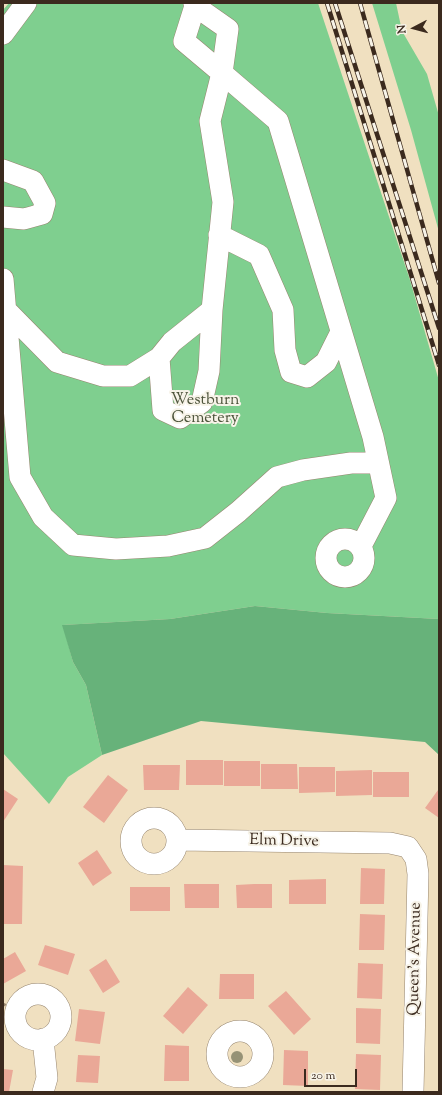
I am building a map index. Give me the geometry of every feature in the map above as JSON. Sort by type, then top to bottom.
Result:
[{"type":"street","points":[[3,34],[26,3]]},
{"type":"street","points":[[159,358],[162,410],[180,418],[202,402],[209,371],[212,310],[222,202],[210,121],[222,74],[228,29],[194,4],[184,41],[222,74],[278,121],[373,437],[386,498],[361,546]]},
{"type":"street","points":[[3,170],[33,181],[45,203],[42,214],[24,219],[3,217]]},
{"type":"street","points":[[219,235],[259,255],[283,310],[285,350],[291,372],[307,377],[326,362],[341,332]]},
{"type":"street","points":[[3,279],[20,477],[43,517],[73,545],[116,549],[168,546],[205,538],[238,512],[277,476],[310,469],[351,464],[378,463]]},
{"type":"street","points":[[6,310],[58,362],[103,376],[130,376],[159,358],[172,342],[212,310]]},
{"type":"street","name":"Elm Drive","points":[[178,840],[390,843]]},
{"type":"street","name":"Queen's Avenue","points":[[390,843],[408,847],[416,859],[418,874],[413,1092]]},
{"type":"street","points":[[37,994],[47,996],[55,1001],[60,1009],[59,1024],[52,1035],[43,1039],[33,1040],[24,1036],[18,1029],[9,1007],[28,996],[37,994]]},
{"type":"street","points":[[43,1039],[47,1078],[43,1092]]},
{"type":"green space","name":"Westburn Cemetery","points":[[9,3],[318,3],[410,280],[439,381],[439,619],[327,613],[255,606],[170,619],[63,625],[73,662],[86,685],[102,755],[68,777],[49,804],[3,753],[3,10]]},
{"type":"green space","points":[[372,3],[396,3],[402,31],[427,74],[439,116],[439,232],[411,130]]},
{"type":"green space","points":[[255,606],[327,613],[439,619],[439,755],[425,742],[201,721],[102,755],[86,685],[73,662],[62,625],[170,619]]},
{"type":"building","points":[[186,760],[223,760],[223,785],[186,785]]},
{"type":"building","points":[[224,761],[260,761],[260,786],[224,786]]},
{"type":"building","points":[[261,764],[297,764],[298,789],[261,789]]},
{"type":"building","points":[[143,765],[180,765],[179,790],[144,790]]},
{"type":"building","points":[[299,767],[335,767],[335,792],[299,793]]},
{"type":"building","points":[[372,770],[372,795],[336,796],[336,771]]},
{"type":"building","points":[[373,772],[409,772],[409,797],[373,797]]},
{"type":"building","points":[[108,775],[128,790],[104,823],[83,807]]},
{"type":"building","points":[[3,789],[18,799],[3,822]]},
{"type":"building","points":[[438,790],[439,791],[439,818],[425,808]]},
{"type":"building","points":[[97,850],[112,873],[93,886],[78,863]]},
{"type":"building","points":[[3,865],[23,866],[22,924],[3,924]]},
{"type":"building","points":[[361,868],[385,869],[384,904],[360,904]]},
{"type":"building","points":[[326,879],[326,904],[289,904],[289,880]]},
{"type":"building","points":[[184,884],[219,884],[219,908],[185,908]]},
{"type":"building","points":[[272,884],[272,908],[237,908],[236,885]]},
{"type":"building","points":[[130,887],[170,887],[170,911],[130,911]]},
{"type":"building","points":[[360,914],[385,915],[384,950],[359,950]]},
{"type":"building","points":[[45,945],[75,954],[68,975],[38,965]]},
{"type":"building","points":[[15,952],[26,971],[3,984],[3,959]]},
{"type":"building","points":[[106,959],[120,982],[103,993],[89,970]]},
{"type":"building","points":[[358,963],[383,964],[382,999],[357,998]]},
{"type":"building","points":[[220,974],[254,974],[254,999],[219,999]]},
{"type":"building","points":[[188,987],[208,1005],[183,1034],[163,1016]]},
{"type":"building","points":[[286,991],[311,1019],[294,1035],[268,1006]]},
{"type":"building","points":[[356,1008],[381,1009],[380,1044],[356,1043]]},
{"type":"building","points":[[79,1009],[105,1012],[100,1044],[75,1041]]},
{"type":"building","points":[[165,1045],[189,1046],[189,1081],[164,1081]]},
{"type":"building","points":[[284,1050],[308,1051],[308,1086],[283,1085]]},
{"type":"building","points":[[356,1054],[381,1055],[380,1090],[355,1089]]},
{"type":"building","points":[[78,1055],[100,1056],[98,1083],[76,1082]]},
{"type":"building","points":[[3,1069],[13,1070],[9,1092],[3,1092]]},
{"type":"railway","points":[[327,3],[439,365]]},
{"type":"railway","points":[[335,3],[439,328]]},
{"type":"railway","points":[[360,3],[439,283]]}]
